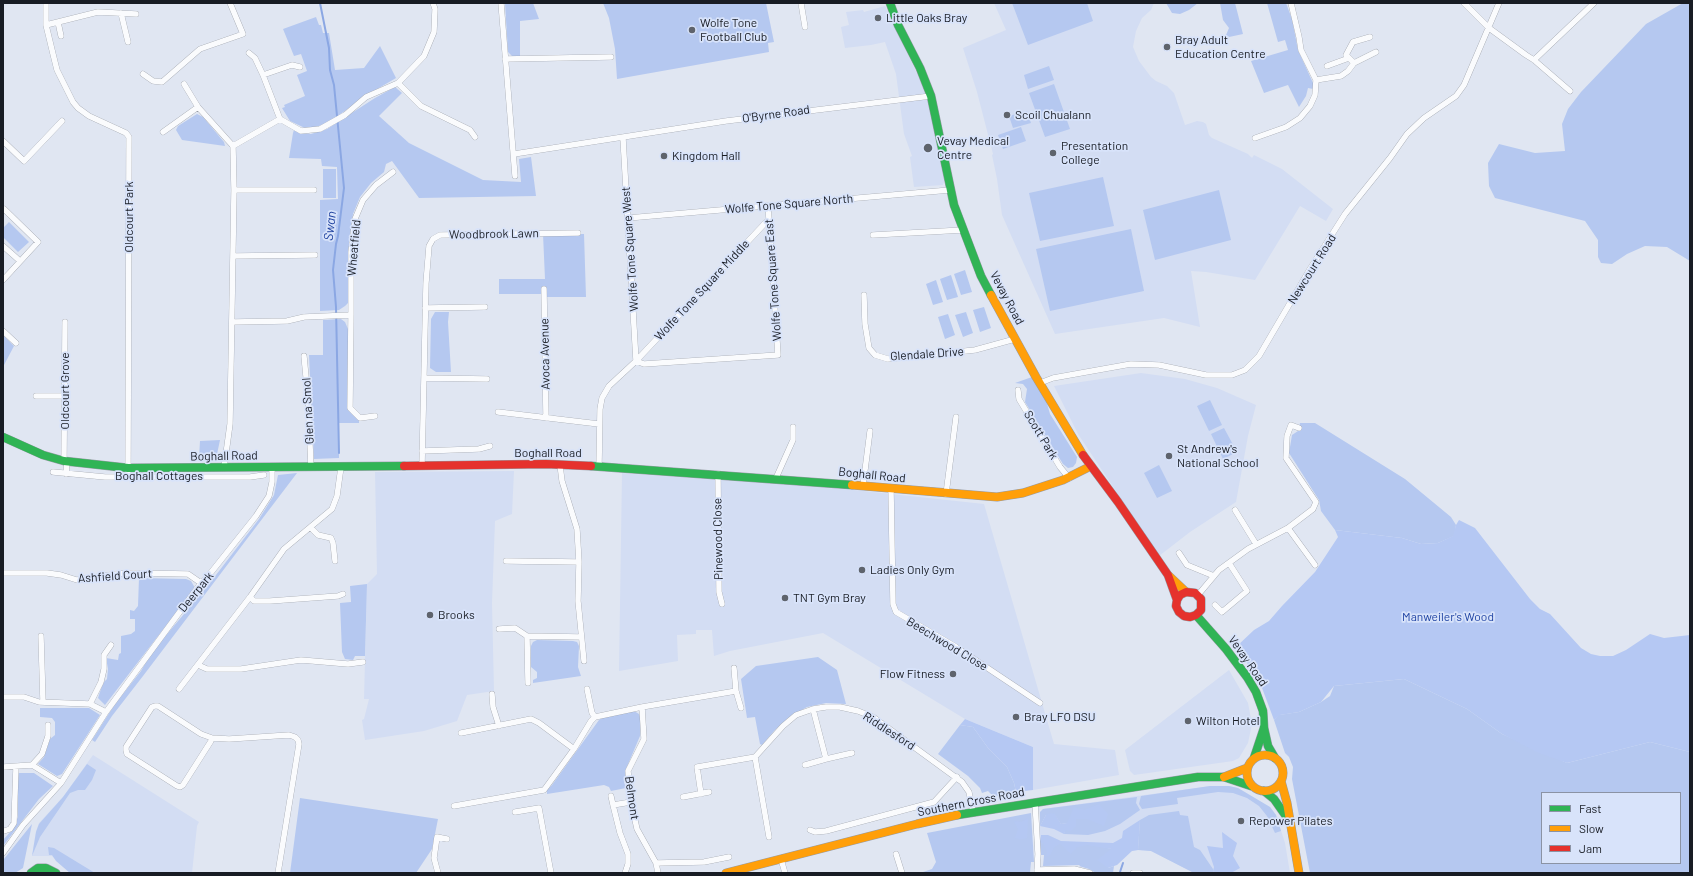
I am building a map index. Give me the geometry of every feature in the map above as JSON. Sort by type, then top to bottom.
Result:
[{"type":"main road","name":"Vevay Road","points":[[890,3],[898,25],[920,68],[931,96],[954,206],[981,276],[1040,383],[1091,466],[1118,502],[1168,575],[1186,592],[1192,591],[1198,595]]},
{"type":"main road","name":"Boghall Road","points":[[3,437],[38,453],[65,461],[128,472],[202,472],[224,468],[272,467],[599,466],[776,478],[975,497],[1006,497],[1023,493],[1069,478],[1091,466]]},
{"type":"main road","name":"Vevay Road","points":[[1168,575],[1177,600],[1177,608],[1181,614],[1187,617],[1196,615],[1216,637],[1251,683],[1263,711],[1264,728],[1268,746],[1275,758]]},
{"type":"main road","points":[[1177,600],[1180,595],[1186,592]]},
{"type":"main road","points":[[1196,615],[1202,606],[1201,598],[1198,595]]},
{"type":"main road","name":"Vevay Road","points":[[1254,758],[1264,728]]},
{"type":"main road","points":[[1289,819],[1274,800],[1264,791],[1251,786],[1246,776],[1247,768],[1254,758],[1264,755],[1275,758],[1282,767],[1281,780],[1287,803],[1299,873]]},
{"type":"main road","name":"Southern Cross Road","points":[[1224,777],[1247,768]]},
{"type":"main road","name":"Southern Cross Road","points":[[726,873],[973,812],[1198,777],[1224,777],[1251,786]]},
{"type":"main road","points":[[1264,791],[1275,788],[1281,780]]},
{"type":"main road","points":[[31,873],[38,868],[46,868],[56,873]]},
{"type":"street","name":"Oldcourt Park","points":[[46,3],[46,25],[58,70],[69,95],[78,108],[89,116],[126,133],[129,137],[128,472]]},
{"type":"street","points":[[143,74],[153,81],[162,82],[200,49],[243,34],[230,3]]},
{"type":"street","points":[[249,53],[255,58],[280,118],[301,131],[320,129],[345,116],[366,97],[398,82],[424,56],[434,32],[435,9],[433,3]]},
{"type":"street","points":[[501,3],[515,176]]},
{"type":"street","points":[[801,3],[805,27]]},
{"type":"street","points":[[1255,138],[1286,127],[1300,118],[1310,106],[1315,95],[1316,80],[1301,50],[1291,3]]},
{"type":"street","points":[[1464,3],[1489,28],[1534,60],[1570,91]]},
{"type":"street","name":"Newcourt Road","points":[[1040,383],[1060,377],[1131,364],[1159,365],[1206,375],[1232,375],[1245,370],[1262,350],[1310,269],[1329,242],[1345,214],[1390,158],[1407,134],[1424,118],[1456,96],[1464,85],[1499,3]]},
{"type":"street","points":[[1534,60],[1594,3]]},
{"type":"street","points":[[46,25],[98,12],[136,14]]},
{"type":"street","points":[[121,13],[128,42]]},
{"type":"street","points":[[58,22],[61,36]]},
{"type":"street","points":[[1352,61],[1346,55],[1353,42],[1370,37]]},
{"type":"street","points":[[1328,66],[1352,61],[1376,52]]},
{"type":"street","points":[[505,59],[611,57]]},
{"type":"street","points":[[1316,80],[1341,76],[1348,71],[1352,61]]},
{"type":"street","points":[[263,75],[292,65],[300,66]]},
{"type":"street","points":[[398,82],[421,106],[470,130],[475,137]]},
{"type":"street","points":[[184,84],[198,107],[233,146],[234,190],[230,424],[224,468]]},
{"type":"street","name":"O'Byrne Road","points":[[514,154],[803,110],[931,96]]},
{"type":"street","points":[[163,132],[198,107]]},
{"type":"street","points":[[233,146],[280,118]]},
{"type":"street","points":[[3,141],[24,161],[62,121]]},
{"type":"street","name":"Wolfe Tone Square West","points":[[623,138],[636,361]]},
{"type":"street","name":"Wheatfield","points":[[375,416],[360,418],[350,408],[351,252],[354,219],[363,200],[376,185],[393,172]]},
{"type":"street","points":[[234,190],[314,190]]},
{"type":"street","name":"Wolfe Tone Square North","points":[[628,218],[950,190]]},
{"type":"street","name":"Wolfe Tone Square East","points":[[636,361],[644,364],[778,355],[768,205]]},
{"type":"street","points":[[3,210],[4,209],[38,242],[3,280]]},
{"type":"street","name":"Wolfe Tone Square Middle","points":[[636,361],[768,220]]},
{"type":"street","points":[[873,235],[963,230]]},
{"type":"street","name":"Woodbrook Lawn","points":[[422,466],[425,378],[425,308],[429,246],[433,239],[440,234],[578,233]]},
{"type":"street","points":[[3,246],[20,262]]},
{"type":"street","points":[[233,256],[315,255]]},
{"type":"street","name":"Avoca Avenue","points":[[544,289],[546,418]]},
{"type":"street","name":"Glendale Drive","points":[[864,295],[865,324],[869,348],[875,354],[888,359],[975,350],[1015,339]]},
{"type":"street","points":[[425,308],[485,307]]},
{"type":"street","points":[[232,322],[287,321],[304,317],[351,315]]},
{"type":"street","name":"Oldcourt Grove","points":[[65,322],[64,396],[66,474]]},
{"type":"street","points":[[3,331],[16,343]]},
{"type":"street","name":"Glen na Smol","points":[[304,356],[308,398],[311,467]]},
{"type":"street","points":[[599,466],[599,424],[602,398],[614,382],[636,361]]},
{"type":"street","points":[[425,378],[487,379]]},
{"type":"street","name":"Scott Park","points":[[1018,390],[1019,400],[1069,478]]},
{"type":"street","points":[[36,396],[64,396]]},
{"type":"street","points":[[498,412],[599,424]]},
{"type":"street","points":[[946,494],[956,416]]},
{"type":"street","points":[[1198,595],[1214,576],[1248,549],[1288,528],[1313,509],[1316,502],[1286,458],[1287,436],[1291,425],[1299,428]]},
{"type":"street","points":[[776,478],[793,440],[793,427]]},
{"type":"street","points":[[863,486],[870,431]]},
{"type":"street","points":[[422,451],[479,449],[490,446]]},
{"type":"street","points":[[560,465],[562,481],[577,529],[579,562],[578,601],[584,661]]},
{"type":"street","name":"Deerpark","points":[[3,853],[23,825],[61,783],[106,712],[201,583],[210,575],[256,516],[269,496],[272,482],[272,467]]},
{"type":"street","points":[[179,689],[250,597],[284,548],[311,528],[334,506],[341,467]]},
{"type":"street","name":"Boghall Cottages","points":[[53,472],[92,476],[128,472]]},
{"type":"street","name":"Boghall Cottages","points":[[202,472],[250,477],[264,475]]},
{"type":"street","name":"Pinewood Close","points":[[718,474],[719,592],[722,604]]},
{"type":"street","name":"Beechwood Close","points":[[891,489],[893,604],[896,612],[956,648],[1040,703]]},
{"type":"street","points":[[1235,510],[1256,544]]},
{"type":"street","points":[[311,528],[318,535],[331,538],[333,542],[335,561]]},
{"type":"street","points":[[1288,528],[1315,565]]},
{"type":"street","points":[[1179,553],[1187,565],[1214,576]]},
{"type":"street","points":[[506,561],[579,562]]},
{"type":"street","points":[[1215,605],[1222,612],[1247,591],[1229,564]]},
{"type":"street","name":"Ashfield Court","points":[[3,573],[47,573],[61,575],[77,580],[116,574],[134,573],[188,574],[201,583]]},
{"type":"street","points":[[250,597],[254,601],[270,601],[338,596],[343,594]]},
{"type":"street","points":[[499,629],[515,628],[527,636],[581,637]]},
{"type":"street","points":[[41,636],[43,702]]},
{"type":"street","points":[[527,636],[528,683]]},
{"type":"street","points":[[90,704],[101,682],[104,669],[104,654],[111,645]]},
{"type":"street","points":[[198,665],[208,669],[242,669],[301,660],[348,664],[363,662]]},
{"type":"street","points":[[734,668],[736,691],[741,708]]},
{"type":"street","points":[[586,689],[592,713],[596,717]]},
{"type":"street","points":[[454,806],[544,790],[574,749],[591,721],[596,717],[642,707],[736,691]]},
{"type":"street","points":[[492,694],[493,707],[499,726]]},
{"type":"street","points":[[3,697],[24,697],[32,701],[43,702],[90,704],[106,712]]},
{"type":"street","points":[[212,738],[184,784],[180,787],[127,754],[126,750],[126,747],[152,708],[155,706],[158,706],[201,734],[212,738],[229,739],[289,735],[298,740],[299,744],[278,873]]},
{"type":"street","name":"Belmont","points":[[642,707],[644,739],[628,771],[631,802],[637,829],[656,863],[658,873]]},
{"type":"street","name":"Riddlesford","points":[[755,757],[783,726],[796,715],[813,709],[826,707],[840,707],[858,711],[873,718],[957,777],[969,792],[973,812]]},
{"type":"street","points":[[813,709],[826,759]]},
{"type":"street","points":[[461,733],[531,719],[539,723],[574,749]]},
{"type":"street","points":[[32,765],[42,754],[48,736],[48,725]]},
{"type":"street","points":[[805,765],[852,753]]},
{"type":"street","points":[[701,794],[697,767],[755,757],[768,837]]},
{"type":"street","points":[[3,767],[32,765],[61,783]]},
{"type":"street","points":[[4,831],[10,829],[14,823],[16,767]]},
{"type":"street","points":[[810,830],[815,832],[826,831],[934,802],[957,777]]},
{"type":"street","points":[[683,796],[709,792]]},
{"type":"street","points":[[611,796],[620,833],[628,854],[628,864],[624,873]]},
{"type":"street","points":[[613,805],[631,802]]},
{"type":"street","points":[[1035,802],[1038,854],[1037,872],[1074,869],[1090,873]]},
{"type":"street","points":[[515,812],[539,808],[551,873]]},
{"type":"street","points":[[438,873],[434,858],[437,837],[447,839]]},
{"type":"street","points":[[896,854],[902,873]]},
{"type":"street","points":[[656,863],[704,862],[729,856]]},
{"type":"street","points":[[781,859],[784,873]]},
{"type":"street","points":[[1133,873],[1140,873]]},
{"type":"shaded area","points":[[505,3],[533,3],[539,19],[520,21],[520,56],[512,56],[508,52]]},
{"type":"shaded area","name":"Wolfe Tone Football Club","points":[[603,3],[766,3],[774,42],[768,43],[769,52],[617,79],[615,49],[609,18]]},
{"type":"shaded area","name":"Presentation College","points":[[994,3],[1154,3],[1151,10],[1142,18],[1136,31],[1133,47],[1139,61],[1151,77],[1167,86],[1174,93],[1185,125],[1197,121],[1203,122],[1206,124],[1209,135],[1212,138],[1248,154],[1252,158],[1254,155],[1282,169],[1333,209],[1326,221],[1300,206],[1255,280],[1191,271],[1200,327],[1164,318],[1055,334],[1002,215],[993,154],[977,92],[963,48],[1006,30]]},
{"type":"shaded area","points":[[1012,3],[1087,3],[1093,21],[1028,45]]},
{"type":"shaded area","points":[[1166,3],[1198,3],[1189,10],[1180,14],[1172,13]]},
{"type":"shaded area","points":[[1220,3],[1235,3],[1243,34],[1229,37],[1226,35],[1229,28],[1223,20]]},
{"type":"shaded area","points":[[1267,3],[1286,3],[1292,19],[1298,50],[1313,83],[1313,89],[1308,88],[1306,96],[1299,107],[1288,85],[1264,93],[1251,61],[1288,50],[1285,40],[1278,42]]},
{"type":"shaded area","points":[[1683,3],[1690,3],[1690,261],[1667,247],[1645,246],[1627,254],[1612,264],[1601,263],[1598,257],[1598,240],[1585,221],[1495,198],[1489,186],[1488,163],[1499,144],[1535,153],[1565,151],[1562,124],[1568,109],[1581,92],[1646,24]]},
{"type":"shaded area","points":[[885,6],[922,84],[932,114],[945,179],[943,185],[914,187],[910,157],[912,156],[904,134],[896,74],[885,42],[845,48],[841,27],[849,25],[846,12],[863,10],[864,12]]},
{"type":"shaded area","points":[[316,17],[319,25],[321,25],[323,33],[329,33],[335,70],[364,68],[380,46],[396,78],[367,95],[328,123],[316,127],[305,128],[290,121],[282,108],[285,107],[284,105],[305,96],[297,75],[307,71],[301,54],[294,56],[283,29]]},
{"type":"shaded area","points":[[1049,66],[1054,80],[1028,89],[1024,75]]},
{"type":"shaded area","points":[[1054,84],[1070,129],[1045,137],[1029,93]]},
{"type":"shaded area","points":[[395,87],[402,93],[379,116],[409,143],[483,180],[521,182],[519,159],[531,157],[536,196],[419,198],[392,161],[386,164],[384,172],[371,183],[360,197],[353,214],[348,253],[348,303],[339,310],[320,311],[320,200],[338,199],[337,167],[322,166],[321,159],[289,158],[294,130],[301,133],[311,134],[327,129]]},
{"type":"shaded area","points":[[1027,111],[1031,123],[1013,128],[1009,116]]},
{"type":"shaded area","points":[[197,114],[203,117],[224,142],[225,146],[182,140],[176,130],[178,126]]},
{"type":"shaded area","points":[[1021,127],[1026,141],[1003,149],[998,135]]},
{"type":"shaded area","points":[[323,169],[336,169],[336,198],[323,198]]},
{"type":"shaded area","points":[[1103,177],[1114,226],[1040,241],[1029,193]]},
{"type":"shaded area","points":[[1219,190],[1231,240],[1155,260],[1143,210]]},
{"type":"shaded area","points":[[9,222],[29,242],[18,252],[3,237],[3,228]]},
{"type":"shaded area","points":[[1131,229],[1144,291],[1050,311],[1036,249]]},
{"type":"shaded area","points":[[543,234],[584,234],[586,297],[544,297],[544,294],[499,294],[499,279],[545,279]]},
{"type":"shaded area","points":[[965,270],[972,292],[961,295],[954,274]]},
{"type":"shaded area","points":[[951,275],[958,297],[947,300],[940,279]]},
{"type":"shaded area","points":[[936,280],[943,302],[933,305],[926,284]]},
{"type":"shaded area","points":[[984,307],[991,328],[980,332],[973,310]]},
{"type":"shaded area","points":[[435,312],[449,312],[448,322],[451,372],[436,372],[430,368],[431,319]]},
{"type":"shaded area","points":[[966,312],[973,333],[963,337],[955,315]]},
{"type":"shaded area","points":[[948,314],[955,335],[945,339],[938,317]]},
{"type":"shaded area","points":[[341,319],[345,322],[348,329],[349,407],[351,413],[359,420],[359,423],[339,423],[339,458],[314,459],[309,355],[323,355],[323,320]]},
{"type":"shaded area","points":[[3,335],[14,346],[3,367]]},
{"type":"shaded area","name":"St Andrew's National School","points":[[1141,373],[1185,379],[1217,388],[1256,405],[1248,436],[1236,502],[1190,532],[1159,556],[1078,434],[1054,386]]},
{"type":"shaded area","points":[[1032,377],[1046,400],[1050,414],[1077,457],[1076,463],[1073,467],[1068,468],[1063,464],[1025,402],[1027,389],[1023,384],[1015,383]]},
{"type":"shaded area","points":[[1210,400],[1222,425],[1209,431],[1197,406]]},
{"type":"shaded area","points":[[1300,423],[1315,423],[1405,479],[1451,517],[1456,525],[1454,536],[1438,543],[1421,544],[1402,538],[1335,530],[1321,511],[1319,500],[1289,453],[1292,435],[1298,431]]},
{"type":"shaded area","points":[[1224,428],[1237,452],[1223,459],[1211,434]]},
{"type":"shaded area","points":[[220,440],[216,459],[199,458],[200,441]]},
{"type":"shaded area","points":[[1159,465],[1172,491],[1157,498],[1144,473]]},
{"type":"shaded area","points":[[514,471],[512,514],[495,521],[492,603],[494,691],[467,695],[457,721],[424,731],[365,740],[362,720],[364,719],[369,699],[364,699],[367,584],[377,574],[375,472]]},
{"type":"shaded area","points":[[297,473],[112,716],[95,742],[92,740],[115,704],[141,671],[151,653],[206,588],[259,519],[274,495],[278,475]]},
{"type":"shaded area","points":[[622,473],[817,486],[984,504],[1054,744],[1115,750],[1119,775],[1033,790],[1033,747],[965,719],[823,633],[730,651],[714,656],[712,630],[696,630],[696,634],[677,635],[678,661],[619,671]]},
{"type":"shaded area","points":[[139,578],[186,579],[191,581],[195,588],[105,705],[98,698],[103,683],[107,679],[108,669],[106,658],[118,660],[119,654],[121,653],[121,636],[131,634],[135,631],[135,619],[130,619],[130,610],[134,611],[138,606]]},
{"type":"shaded area","points":[[367,584],[365,656],[355,656],[353,660],[345,659],[342,652],[340,603],[351,602],[350,586]]},
{"type":"shaded area","points":[[537,640],[577,642],[579,646],[578,667],[581,676],[533,683],[533,680],[537,678],[537,672],[531,667],[531,646],[533,642]]},
{"type":"shaded area","points":[[818,657],[837,670],[846,704],[826,703],[807,707],[788,718],[762,745],[760,744],[755,717],[747,718],[741,679],[756,666]]},
{"type":"shaded area","points":[[1229,670],[1248,703],[1252,724],[1248,743],[1239,758],[1233,761],[1134,775],[1130,771],[1125,750]]},
{"type":"shaded area","points":[[1404,679],[1467,709],[1502,734],[1567,763],[1650,742],[1690,752],[1690,873],[1310,873],[1292,779],[1293,767],[1289,757],[1285,753],[1274,720],[1279,715],[1299,712],[1321,702],[1330,696],[1334,686]]},
{"type":"shaded area","points":[[40,708],[89,708],[100,715],[62,774],[57,776],[38,764],[44,757],[50,739],[55,735],[55,722],[52,718],[40,717]]},
{"type":"shaded area","points":[[634,711],[639,714],[641,719],[640,736],[626,769],[624,782],[626,788],[611,791],[609,787],[604,785],[547,794],[547,790],[599,720],[603,717]]},
{"type":"shaded area","points":[[960,725],[973,727],[988,748],[1007,767],[1016,792],[997,796],[988,791],[982,793],[980,788],[968,776],[938,754]]},
{"type":"shaded area","points":[[93,755],[199,822],[197,826],[192,873],[70,873],[52,856],[32,856],[36,831],[39,823],[63,797]]},
{"type":"shaded area","points":[[87,764],[96,770],[92,780],[85,790],[78,790],[70,793],[40,837],[32,856],[36,832],[39,824],[63,797]]},
{"type":"shaded area","points":[[18,773],[34,773],[53,786],[39,799],[3,846],[3,840],[12,830],[18,817]]},
{"type":"shaded area","points":[[1210,786],[1229,786],[1238,788],[1270,807],[1276,815],[1285,843],[1290,873],[1194,873],[1151,851],[1132,851],[1091,844],[1040,843],[1040,812],[1043,809]]},
{"type":"shaded area","points":[[1210,786],[1229,786],[1238,788],[1270,807],[1276,815],[1281,831],[1275,833],[1267,816],[1259,806],[1247,798],[1233,793],[1218,792],[1177,798],[1178,804],[1142,809],[1139,804],[1141,796]]},
{"type":"shaded area","points":[[1137,797],[1136,803],[1140,810],[1120,824],[1105,831],[1088,835],[1064,834],[1067,823],[1061,824],[1055,815],[1046,815],[1040,826],[1040,812],[1043,809]]},
{"type":"shaded area","points":[[300,798],[438,819],[432,849],[416,873],[290,873]]},
{"type":"shaded area","points":[[1179,811],[1180,815],[1188,816],[1194,847],[1200,850],[1213,871],[1216,873],[1194,873],[1151,851],[1138,850],[1140,820],[1149,815]]},
{"type":"shaded area","points":[[1031,813],[1034,862],[1031,862],[1030,873],[920,873],[932,869],[936,862],[927,833]]},
{"type":"shaded area","points":[[32,824],[23,868],[15,873],[3,873],[4,859]]},
{"type":"shaded area","points":[[1040,843],[1091,844],[1112,849],[1108,868],[1114,866],[1113,873],[1096,873],[1079,866],[1080,865],[1043,866],[1044,855],[1041,855],[1040,862]]},
{"type":"shaded area","points":[[48,847],[54,848],[95,873],[70,873],[56,861],[52,855],[49,855]]},
{"type":"green space","name":"Manweiler's Wood","points":[[1459,520],[1475,528],[1530,599],[1540,609],[1550,614],[1581,648],[1591,654],[1613,656],[1626,650],[1650,634],[1664,638],[1690,635],[1690,752],[1650,742],[1567,763],[1539,753],[1502,734],[1467,709],[1404,679],[1334,686],[1321,702],[1299,712],[1280,715],[1274,720],[1259,680],[1236,647],[1254,630],[1269,621],[1315,572],[1338,537],[1335,530],[1402,538],[1421,544],[1438,543],[1453,536]]},
{"type":"green space","points":[[965,719],[1033,747],[1033,790],[1016,792],[1007,767],[988,748],[973,727],[960,725]]},
{"type":"green space","points":[[1099,804],[1108,814],[1104,826],[1087,819],[1076,819],[1076,826],[1071,831],[1066,830],[1064,834],[1054,829],[1040,826],[1046,815],[1051,813],[1055,814],[1061,824],[1067,823],[1074,807],[1084,810]]},
{"type":"green space","points":[[1028,818],[1027,838],[1015,838],[1018,829],[1014,821],[1021,822]]},
{"type":"green space","points":[[1140,820],[1138,850],[1132,851],[1117,865],[1108,868],[1097,860],[1111,849],[1087,845],[1077,847],[1071,854],[1060,844],[1054,847],[1050,855],[1046,857],[1047,852],[1043,843],[1040,843],[1041,835],[1048,835],[1061,841],[1113,843],[1122,838],[1123,831]]},
{"type":"green space","points":[[1222,832],[1237,843],[1233,856],[1240,868],[1231,873],[1216,873],[1213,871],[1214,867],[1207,846],[1223,848]]},
{"type":"waterway","name":"Swan","points":[[320,3],[329,48],[330,70],[334,85],[344,188],[333,270],[336,307],[339,453]]},
{"type":"waterway","points":[[1120,872],[1123,863]]},
{"type":"traffic: fast","points":[[890,3],[898,25],[920,68],[931,96],[954,205],[981,276],[991,295]]},
{"type":"traffic: fast","points":[[3,437],[43,455],[64,461],[128,468],[404,466]]},
{"type":"traffic: fast","points":[[591,466],[852,485]]},
{"type":"traffic: fast","points":[[1196,615],[1226,649],[1247,677],[1256,692],[1263,711],[1264,728],[1268,746],[1275,758]]},
{"type":"traffic: fast","points":[[1254,758],[1264,728]]},
{"type":"traffic: fast","points":[[957,815],[1198,777],[1224,777],[1251,786]]},
{"type":"traffic: fast","points":[[1264,791],[1274,799],[1288,819]]},
{"type":"traffic: fast","points":[[31,873],[38,868],[46,868],[56,873]]},
{"type":"traffic: slow","points":[[991,295],[1036,377],[1083,455]]},
{"type":"traffic: slow","points":[[852,485],[997,497],[1023,493],[1063,480],[1091,466]]},
{"type":"traffic: slow","points":[[1169,576],[1186,592]]},
{"type":"traffic: slow","points":[[1269,755],[1278,760],[1282,766],[1283,773],[1282,780],[1278,786],[1269,791],[1261,791],[1252,786],[1248,780],[1247,769],[1252,760],[1258,756],[1269,755]]},
{"type":"traffic: slow","points":[[1224,777],[1247,768]]},
{"type":"traffic: slow","points":[[1281,781],[1287,803],[1299,873]]},
{"type":"traffic: slow","points":[[726,873],[957,815]]},
{"type":"traffic: jam","points":[[1083,455],[1118,502],[1168,575],[1177,600],[1176,606],[1179,612],[1184,616],[1190,617],[1196,615],[1201,610],[1201,599],[1195,593],[1186,592],[1180,595],[1177,600]]},
{"type":"traffic: jam","points":[[404,466],[546,464],[591,466]]},
{"type":"place","name":"Little Oaks Bray","points":[[878,18]]},
{"type":"place","name":"Wolfe Tone Football Club","points":[[692,30]]},
{"type":"place","name":"Bray Adult Education Centre","points":[[1167,47]]},
{"type":"place","name":"Scoil Chualann","points":[[1007,115]]},
{"type":"place","name":"Vevay Medical Centre","points":[[928,148]]},
{"type":"place","name":"Presentation College","points":[[1053,153]]},
{"type":"place","name":"Kingdom Hall","points":[[664,156]]},
{"type":"place","name":"St Andrew's National School","points":[[1169,456]]},
{"type":"place","name":"Ladies Only Gym","points":[[862,570]]},
{"type":"place","name":"TNT Gym Bray","points":[[785,598]]},
{"type":"place","name":"Brooks","points":[[430,615]]},
{"type":"place","name":"Flow Fitness","points":[[953,674]]},
{"type":"place","name":"Bray LFO DSU","points":[[1016,717]]},
{"type":"place","name":"Wilton Hotel","points":[[1188,721]]},
{"type":"place","name":"Repower Pilates","points":[[1241,821]]}]
